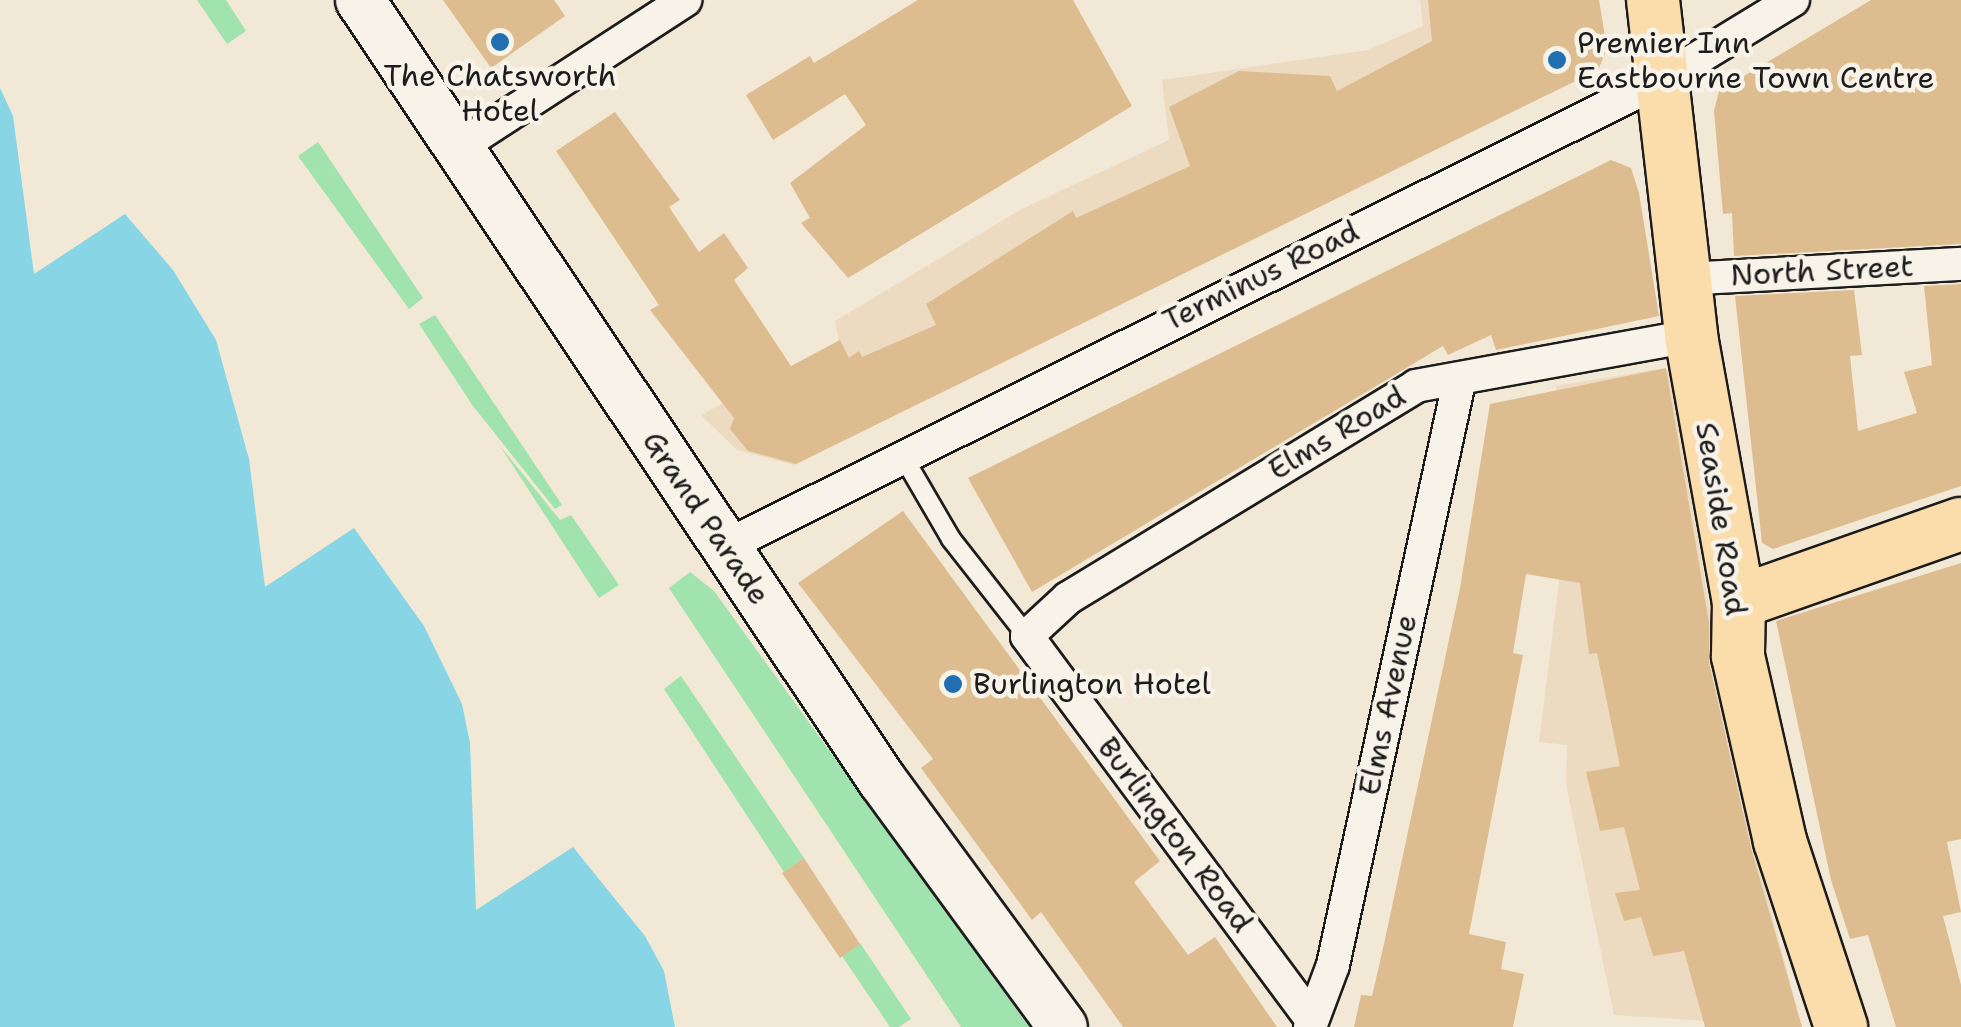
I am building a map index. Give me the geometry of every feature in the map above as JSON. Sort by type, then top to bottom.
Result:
[{"type":"main road","name":"Grand Parade","points":[[360,0],[882,780],[1063,1027]]},
{"type":"main road","name":"Seaside Road","points":[[1654,0],[1691,336],[1739,602],[1738,656],[1780,840],[1841,1027]]},
{"type":"main road","points":[[1739,602],[1961,524]]},
{"type":"street","points":[[460,147],[685,0]]},
{"type":"street","name":"Terminus Road","points":[[726,546],[901,453],[1665,78],[1793,0]]},
{"type":"street","name":"North Street","points":[[1683,279],[1961,264]]},
{"type":"street","name":"Elms Road","points":[[1027,636],[1068,598],[1400,394],[1435,382],[1459,382],[1691,336]]},
{"type":"street","name":"Elms Avenue","points":[[1311,1023],[1334,964],[1459,382]]},
{"type":"street","name":"Burlington Road","points":[[1027,636],[1127,754],[1311,1023]]},
{"type":"lane","name":"Burlington Road","points":[[901,453],[952,538],[1027,636]]},
{"type":"shaded area","points":[[1420,0],[1599,0],[1607,49],[1598,70],[794,465],[737,450],[701,415],[839,341],[835,321],[1020,210],[1169,140],[1162,80],[1368,50],[1423,26]]},
{"type":"shaded area","points":[[1659,369],[1669,371],[1744,809],[1802,1027],[1614,1015],[1566,785],[1567,745],[1539,742],[1571,486],[1556,386]]},
{"type":"green space","points":[[197,0],[226,0],[246,31],[227,44]]},
{"type":"green space","points":[[318,142],[423,298],[409,309],[298,156]]},
{"type":"green space","points":[[435,315],[562,505],[555,509],[473,406],[419,324]]},
{"type":"green space","points":[[500,446],[560,520],[571,515],[619,585],[599,598]]},
{"type":"green space","points":[[690,572],[714,591],[1029,1027],[961,1027],[669,588]]},
{"type":"green space","points":[[681,676],[804,858],[784,872],[664,689]]},
{"type":"green space","points":[[860,943],[911,1019],[899,1027],[890,1027],[842,956]]},
{"type":"water","points":[[0,88],[13,116],[34,274],[125,214],[173,270],[216,340],[249,459],[265,587],[354,528],[424,626],[462,704],[470,743],[476,910],[573,847],[645,936],[664,971],[675,1027],[0,1027]]},
{"type":"building","name":"The Chatsworth Hotel","points":[[443,0],[554,0],[565,16],[491,68]]},
{"type":"building","points":[[918,0],[1073,0],[1132,106],[848,278],[801,223],[810,218],[790,183],[866,125],[845,94],[773,140],[746,95],[810,56],[814,63]]},
{"type":"building","points":[[1428,0],[1599,0],[1607,49],[1598,70],[796,464],[748,451],[730,429],[734,418],[650,310],[659,305],[556,151],[615,112],[680,200],[669,207],[699,252],[724,233],[748,268],[734,280],[791,366],[840,340],[849,358],[859,351],[862,357],[936,325],[926,304],[1073,211],[1076,218],[1190,166],[1169,107],[1239,71],[1330,76],[1337,91],[1432,41]]},
{"type":"building","points":[[1871,0],[1961,0],[1961,244],[1734,256],[1732,213],[1723,214],[1714,111],[1719,91]]},
{"type":"building","points":[[1611,160],[1631,168],[1639,193],[1659,316],[1496,350],[1491,335],[1448,355],[1443,346],[1032,592],[968,478]]},
{"type":"building","points":[[1961,284],[1961,486],[1773,549],[1762,543],[1735,296],[1854,290],[1862,355],[1850,356],[1858,431],[1917,413],[1904,372],[1932,365],[1924,286]]},
{"type":"building","points":[[1666,368],[1709,623],[1709,663],[1751,848],[1802,1027],[1705,1027],[1684,951],[1653,956],[1641,917],[1624,921],[1615,893],[1640,890],[1624,827],[1600,831],[1586,772],[1620,766],[1597,653],[1589,654],[1580,583],[1526,574],[1513,653],[1523,655],[1469,934],[1506,942],[1501,969],[1524,974],[1513,1027],[1354,1027],[1361,995],[1372,996],[1384,944],[1460,588],[1490,404]]},
{"type":"building","name":"Burlington Hotel","points":[[903,511],[1160,861],[1134,882],[1188,955],[1215,937],[1277,1027],[1123,1027],[1041,912],[1032,920],[921,768],[933,759],[798,583]]},
{"type":"building","points":[[1961,563],[1961,839],[1947,842],[1961,912],[1943,916],[1961,985],[1961,1027],[1896,1027],[1868,935],[1850,939],[1831,880],[1776,621]]},
{"type":"building","points":[[804,858],[860,944],[840,958],[782,873]]},
{"type":"place","name":"The Chatsworth Hotel","points":[[500,42]]},
{"type":"place","name":"Premier Inn Eastbourne Town Centre","points":[[1557,60]]},
{"type":"place","name":"Burlington Hotel","points":[[953,684]]}]
